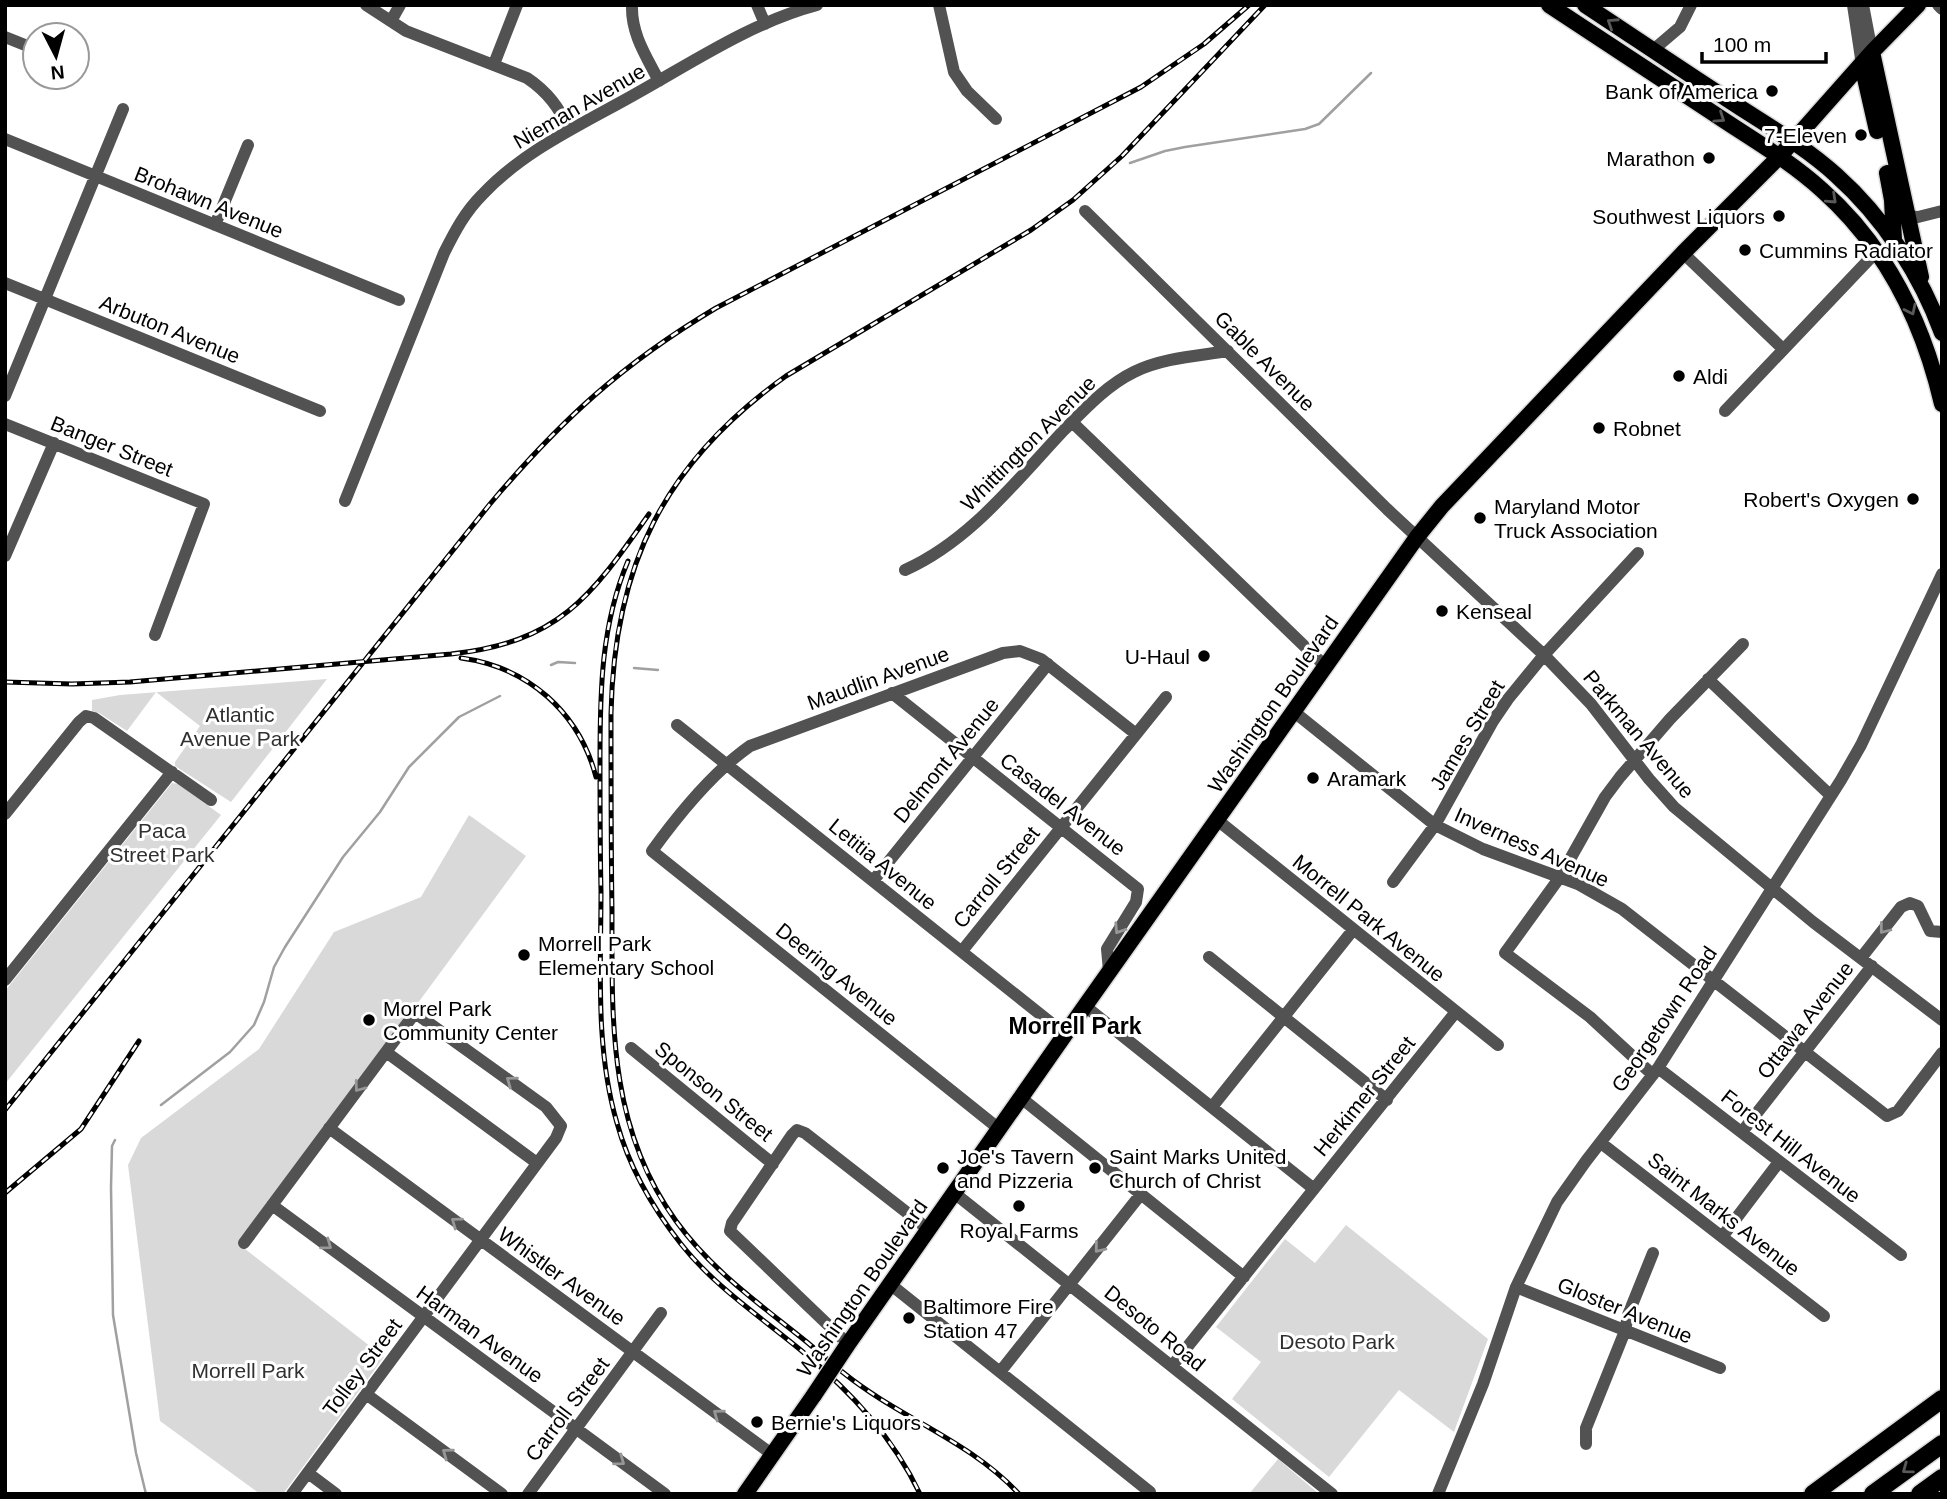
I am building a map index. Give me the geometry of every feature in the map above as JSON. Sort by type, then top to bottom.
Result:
[{"type":"highway","points":[[1814,1494],[1942,1399]]},
{"type":"highway","points":[[1814,1494],[1942,1409]]},
{"type":"highway","points":[[1873,1494],[1942,1444]]},
{"type":"highway","points":[[1920,1494],[1942,1478]]},
{"type":"main road","points":[[1549,5],[1779,157],[1841,208],[1877,251],[1917,323],[1933,366],[1942,404]]},
{"type":"main road","points":[[1585,5],[1836,174],[1894,240],[1942,332]]},
{"type":"main road","name":"Washington Boulevard","points":[[745,1494],[953,1192],[1417,537],[1442,506],[1683,253],[1779,157],[1918,5]]},
{"type":"main road","points":[[1867,58],[1900,216],[1924,293]]},
{"type":"main road","points":[[1877,251],[1894,240],[1900,216]]},
{"type":"street","points":[[366,5],[422,38],[527,78],[555,103],[570,130]]},
{"type":"street","points":[[391,21],[400,5]]},
{"type":"street","points":[[494,64],[517,5]]},
{"type":"street","points":[[632,5],[638,40],[659,81]]},
{"type":"street","points":[[757,5],[765,24]]},
{"type":"street","name":"Nieman Avenue","points":[[345,501],[444,253],[464,215],[483,194],[521,161],[570,130],[765,24],[817,5]]},
{"type":"street","points":[[939,5],[954,72],[967,90],[996,119]]},
{"type":"street","points":[[1653,50],[1681,27],[1691,5]]},
{"type":"street","points":[[1853,5],[1867,58]]},
{"type":"street","points":[[1863,5],[1867,58]]},
{"type":"street","points":[[1938,5],[1942,9]]},
{"type":"street","points":[[5,396],[123,109]]},
{"type":"street","name":"Brohawn Avenue","points":[[5,139],[399,300]]},
{"type":"street","points":[[215,225],[248,145]]},
{"type":"street","points":[[1900,216],[1942,211]]},
{"type":"street","name":"Gable Avenue","points":[[1085,212],[1417,537]]},
{"type":"street","points":[[1725,411],[1877,251]]},
{"type":"street","points":[[1683,253],[1783,349]]},
{"type":"street","name":"Arbuton Avenue","points":[[5,283],[320,411]]},
{"type":"street","name":"Whittington Avenue","points":[[905,570],[936,554],[961,536],[1072,422],[1102,394],[1135,371],[1157,364],[1227,351]]},
{"type":"street","points":[[1072,422],[1325,666]]},
{"type":"street","name":"Banger Street","points":[[5,424],[204,504],[155,635]]},
{"type":"street","points":[[5,556],[54,443]]},
{"type":"street","name":"Parkman Avenue","points":[[1417,537],[1544,655],[1591,704],[1674,807],[1771,888],[1942,1020]]},
{"type":"street","name":"James Street","points":[[1393,882],[1436,825],[1493,721],[1525,676],[1638,553]]},
{"type":"street","name":"Georgetown Road","points":[[1438,1494],[1483,1384],[1516,1287],[1557,1202],[1655,1072],[1861,745],[1942,574]]},
{"type":"street","points":[[1560,877],[1605,797],[1634,759],[1743,644]]},
{"type":"street","name":"Maudlin Avenue","points":[[652,851],[682,812],[743,751],[758,742],[1003,653],[1020,651],[1048,664],[1136,734]]},
{"type":"street","name":"Delmont Avenue","points":[[873,881],[1048,664]]},
{"type":"street","points":[[1708,679],[1830,795]]},
{"type":"street","name":"Casadel Avenue","points":[[892,693],[1138,889],[1136,902],[1107,949],[1109,971]]},
{"type":"street","name":"Carroll Street","points":[[962,951],[1166,697]]},
{"type":"street","name":"Inverness Avenue","points":[[1293,711],[1436,825],[1483,849],[1560,877],[1622,909],[1884,1114],[1891,1116],[1898,1111],[1942,1053]]},
{"type":"street","points":[[5,814],[86,716],[94,718],[211,800]]},
{"type":"street","name":"Letitia Avenue","points":[[677,724],[1065,1034]]},
{"type":"street","points":[[5,980],[172,772]]},
{"type":"street","name":"Morrell Park Avenue","points":[[1216,819],[1498,1045]]},
{"type":"street","name":"Deering Avenue","points":[[652,851],[998,1128]]},
{"type":"street","name":"Forest Hill Avenue","points":[[1560,877],[1505,953],[1583,1011],[1655,1072],[1742,1132],[1901,1255]]},
{"type":"street","name":"Ottawa Avenue","points":[[1742,1132],[1804,1052],[1901,907],[1910,903],[1918,906],[1930,931],[1940,932]]},
{"type":"street","points":[[1212,1107],[1353,930]]},
{"type":"street","points":[[1209,957],[1387,1100]]},
{"type":"street","points":[[1085,1006],[1314,1188]]},
{"type":"street","name":"Tolley Street","points":[[292,1494],[556,1138],[561,1126],[546,1107],[415,1013],[386,1052]]},
{"type":"street","name":"Herkimer Street","points":[[1172,1366],[1455,1013]]},
{"type":"street","name":"Sponson Street","points":[[631,1048],[773,1164]]},
{"type":"street","points":[[244,1244],[386,1052],[537,1163]]},
{"type":"street","points":[[1020,1097],[1244,1277]]},
{"type":"street","name":"Whistler Avenue","points":[[329,1128],[773,1455]]},
{"type":"street","points":[[847,1345],[730,1231],[792,1135],[797,1130],[805,1133],[928,1229]]},
{"type":"street","name":"Saint Marks Avenue","points":[[1601,1143],[1824,1316]]},
{"type":"street","points":[[1722,1237],[1779,1162]]},
{"type":"street","name":"Desoto Road","points":[[953,1192],[1332,1494]]},
{"type":"street","points":[[1000,1372],[1141,1195]]},
{"type":"street","name":"Harman Avenue","points":[[272,1205],[664,1494]]},
{"type":"street","points":[[1586,1444],[1586,1428],[1653,1253]]},
{"type":"street","points":[[890,1284],[1150,1492]]},
{"type":"street","name":"Gloster Avenue","points":[[1516,1287],[1720,1368]]},
{"type":"street","name":"Carroll Street","points":[[528,1494],[661,1313]]},
{"type":"street","points":[[366,1394],[502,1494]]},
{"type":"street","points":[[308,1473],[336,1494]]},
{"type":"green space","name":"Atlantic Avenue Park","points":[[327,679],[231,802],[175,766],[175,762],[200,726],[156,692]]},
{"type":"green space","name":"Atlantic Avenue Park","points":[[156,692],[127,731],[92,711],[92,700]]},
{"type":"green space","name":"Paca Street Park","points":[[172,783],[178,784],[221,815],[5,1084],[5,991]]},
{"type":"green space","name":"Morrell Park","points":[[469,815],[526,856],[240,1245],[384,1357],[283,1494],[260,1494],[160,1421],[128,1165],[141,1138],[259,1049],[334,932],[421,897]]},
{"type":"green space","name":"Desoto Park","points":[[1346,1225],[1488,1339],[1454,1432],[1399,1390],[1329,1477],[1232,1399],[1261,1362],[1216,1327],[1285,1239],[1315,1263]]},
{"type":"green space","points":[[1278,1459],[1319,1494],[1249,1494]]},
{"type":"waterway","points":[[1130,163],[1165,151],[1305,129],[1319,124],[1371,73]]},
{"type":"waterway","points":[[551,665],[558,662],[575,663]]},
{"type":"waterway","points":[[634,668],[658,670]]},
{"type":"waterway","points":[[161,1105],[230,1052],[254,1025],[274,967],[285,947],[343,857],[380,812],[409,767],[459,717],[500,696]]},
{"type":"waterway","points":[[115,1140],[112,1146],[111,1187],[113,1315],[136,1453],[146,1494]]},
{"type":"railway","points":[[5,1110],[490,504],[542,446],[594,396],[651,350],[716,308],[1141,87],[1204,44],[1249,5]]},
{"type":"railway","points":[[1019,1494],[1000,1475],[957,1444],[866,1390],[721,1272],[676,1221],[654,1185],[637,1148],[618,1072],[612,993],[611,714],[614,660],[622,611],[636,565],[654,522],[678,482],[708,445],[744,409],[786,376],[1031,230],[1073,200],[1122,156],[1265,5]]},
{"type":"railway","points":[[5,682],[130,682],[451,654],[488,648],[546,627],[568,611],[608,570],[649,514]]},
{"type":"railway","points":[[628,561],[612,609],[607,634],[600,734],[602,1037],[610,1095],[622,1139],[660,1216],[694,1260],[723,1288],[803,1352],[854,1399],[897,1453],[920,1494]]},
{"type":"railway","points":[[461,658],[508,671],[547,696],[577,732],[596,777]]},
{"type":"railway","points":[[5,1193],[81,1129],[139,1041]]},
{"type":"place","name":"Bank of America","points":[[1772,91]]},
{"type":"place","name":"7-Eleven","points":[[1861,135]]},
{"type":"place","name":"Marathon","points":[[1709,158]]},
{"type":"place","name":"Southwest Liquors","points":[[1779,216]]},
{"type":"place","name":"Cummins Radiator","points":[[1745,250]]},
{"type":"place","name":"Aldi","points":[[1679,376]]},
{"type":"place","name":"Robnet","points":[[1599,428]]},
{"type":"place","name":"Robert's Oxygen","points":[[1913,499]]},
{"type":"place","name":"Maryland Motor Truck Association","points":[[1480,518]]},
{"type":"place","name":"Kenseal","points":[[1442,611]]},
{"type":"place","name":"U-Haul","points":[[1204,656]]},
{"type":"place","name":"Aramark","points":[[1313,778]]},
{"type":"place","name":"Morrell Park Elementary School","points":[[524,955]]},
{"type":"place","name":"Morrel Park Community Center","points":[[369,1020]]},
{"type":"place","name":"Joe's Tavern and Pizzeria","points":[[943,1168]]},
{"type":"place","name":"Saint Marks United Church of Christ","points":[[1095,1168]]},
{"type":"place","name":"Royal Farms","points":[[1019,1206]]},
{"type":"place","name":"Baltimore Fire Station 47","points":[[909,1318]]},
{"type":"place","name":"Bernie's Liquors","points":[[757,1422]]},
{"type":"district","name":"Morrell Park","points":[[1075,1026]]}]
